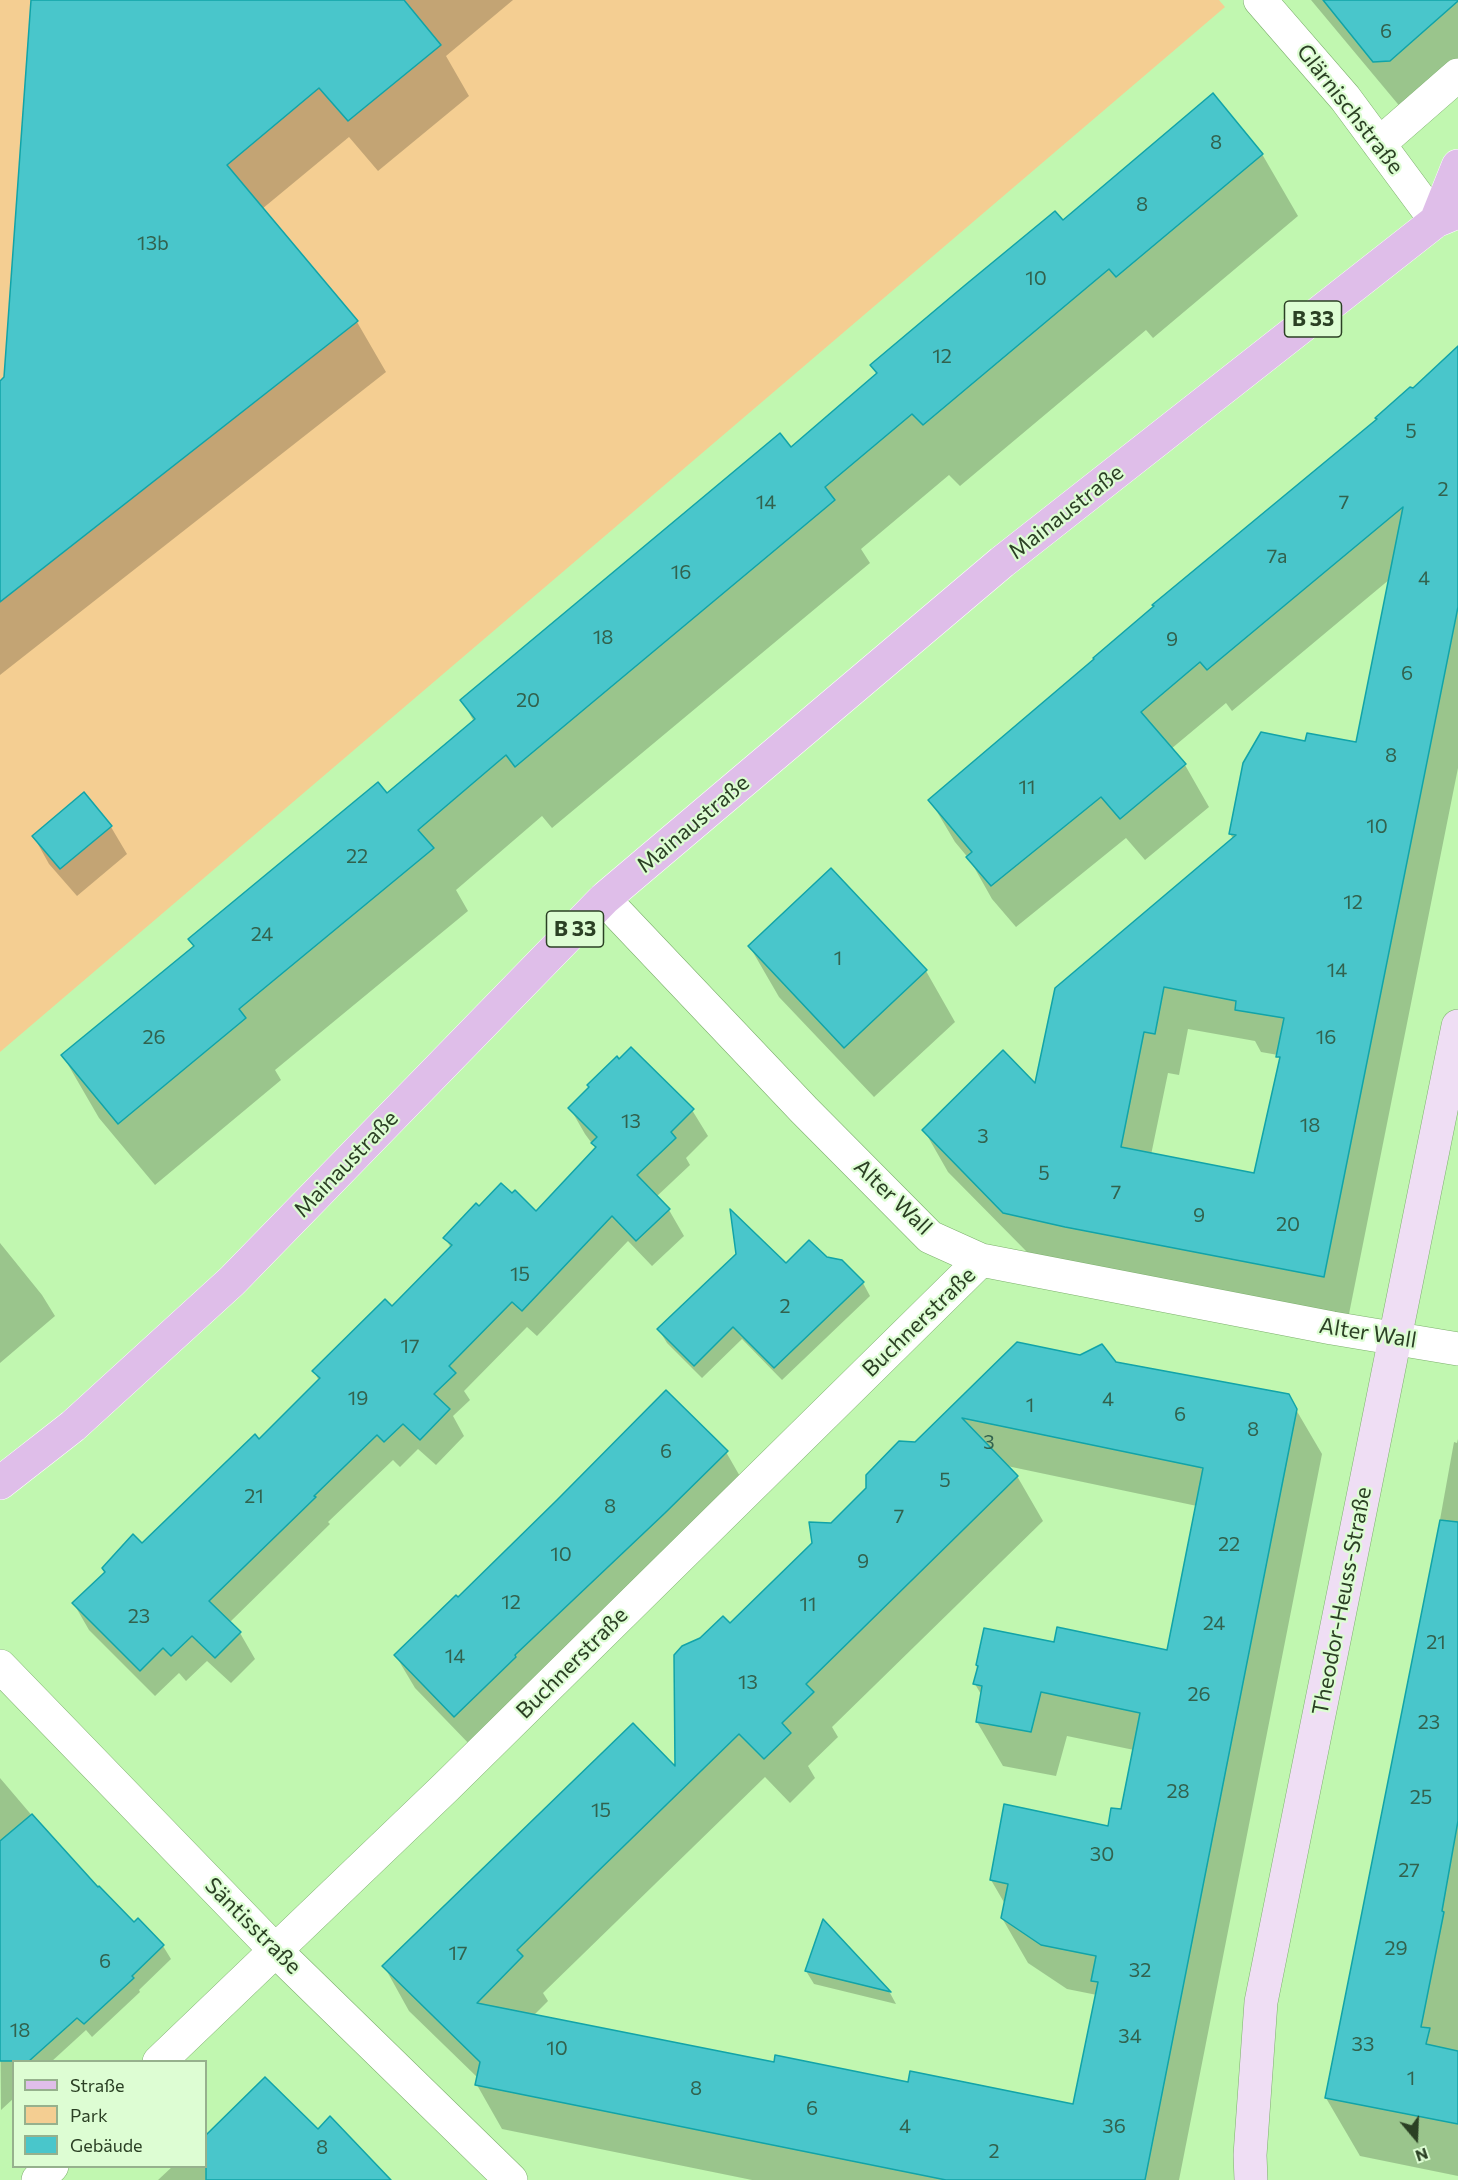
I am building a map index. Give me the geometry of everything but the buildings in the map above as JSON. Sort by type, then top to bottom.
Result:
[{"type":"main road","points":[[1447,216],[1458,166]]},
{"type":"main road","name":"Mainaustraße","points":[[0,1483],[73,1426],[232,1281],[604,899],[1002,562],[1447,216]]},
{"type":"main road","name":"Theodor-Heuss-Straße","points":[[1251,2180],[1250,2155],[1261,2002],[1458,1026]]},
{"type":"street","name":"Glärnischstraße","points":[[1260,0],[1345,98],[1379,144],[1447,216]]},
{"type":"street","points":[[1379,144],[1458,75]]},
{"type":"street","name":"Alter Wall","points":[[604,899],[804,1110],[930,1237],[981,1260],[1332,1328],[1458,1349]]},
{"type":"street","name":"Buchnerstraße","points":[[160,2060],[446,1787],[981,1260]]},
{"type":"street","name":"Säntisstraße","points":[[0,1666],[275,1950],[511,2180]]},
{"type":"street","points":[[38,2180],[50,2168]]},
{"type":"green space","points":[[0,0],[1219,0],[1225,7],[0,1052]]}]
